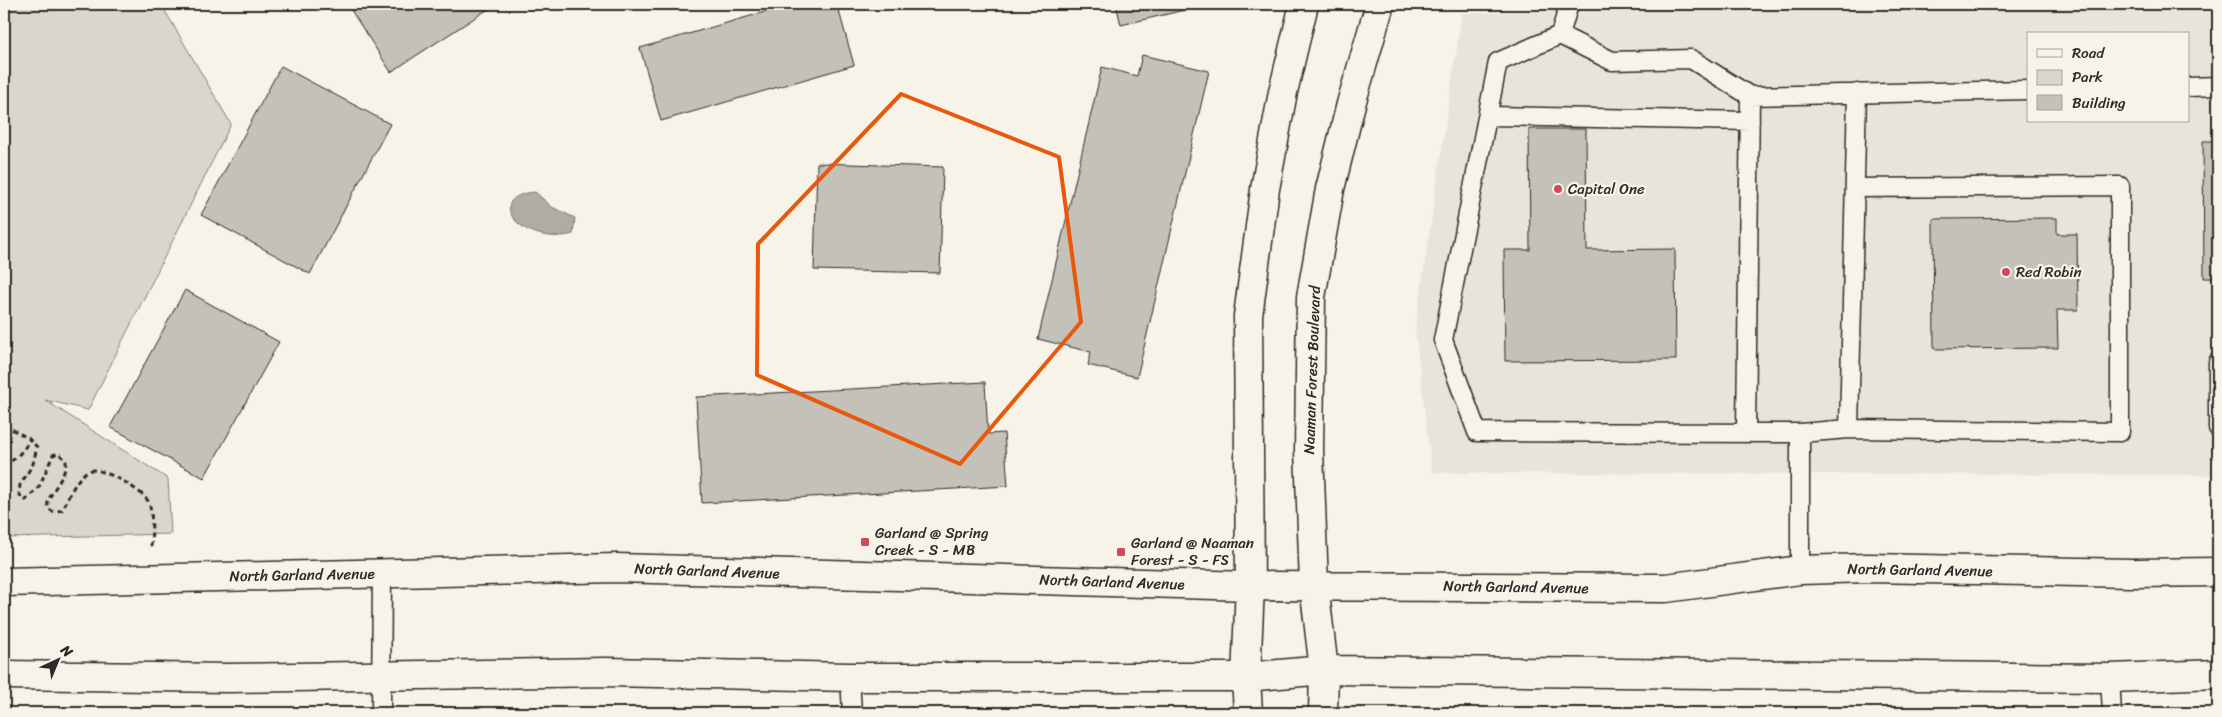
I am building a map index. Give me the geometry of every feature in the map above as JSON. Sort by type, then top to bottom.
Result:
[{"type":"main road","points":[[1248,713],[1246,677],[1250,586],[1248,316],[1265,189],[1283,92],[1304,4]]},
{"type":"main road","name":"Naaman Forest Boulevard","points":[[1323,713],[1324,670],[1314,585],[1308,450],[1311,297],[1330,189],[1350,104],[1380,4]]},
{"type":"main road","name":"North Garland Avenue","points":[[4,582],[617,568],[1250,586],[1666,588],[1800,570],[1868,568],[2133,573],[2218,572]]},
{"type":"main road","points":[[4,675],[228,678],[606,672],[850,677],[1246,677],[1324,670],[2110,678],[2218,674]]},
{"type":"lane","points":[[1570,4],[1560,35],[1498,62],[1443,340],[1477,432],[1800,433],[1849,429],[2120,432],[2120,186],[1855,188]]},
{"type":"lane","points":[[1560,35],[1612,61],[1691,59],[1750,96],[2027,90]]},
{"type":"lane","points":[[2190,87],[2218,86]]},
{"type":"lane","points":[[1849,429],[1857,93]]},
{"type":"lane","points":[[1746,433],[1750,96]]},
{"type":"lane","points":[[1488,116],[1750,121]]},
{"type":"lane","points":[[2218,362],[2218,428]]},
{"type":"lane","points":[[1800,433],[1800,570]]},
{"type":"lane","points":[[382,574],[382,713]]},
{"type":"lane","points":[[850,677],[852,713]]},
{"type":"lane","points":[[2110,678],[2112,713]]},
{"type":"path","points":[[4,425],[31,440],[37,448],[33,464],[20,486],[19,493],[22,499],[26,500],[39,487],[53,455],[58,453],[66,460],[66,467],[62,481],[49,498],[48,508],[53,512],[62,510],[75,487],[88,471],[96,470],[120,480],[137,490],[149,503],[151,550]]},
{"type":"path","points":[[4,466],[18,457],[31,440]]},
{"type":"highlighted area","points":[[901,94],[1059,157],[1081,322],[960,464],[757,375],[758,244]]},
{"type":"shaded area","points":[[1921,4],[2218,4],[2218,475],[1432,473],[1415,329],[1462,13]]},
{"type":"shaded area","points":[[535,192],[552,207],[575,218],[573,234],[555,236],[538,234],[525,228],[515,220],[510,211],[511,202],[519,196]]},
{"type":"green space","points":[[4,4],[161,4],[231,124],[88,410],[45,400],[168,479],[171,534],[4,538]]},
{"type":"building","points":[[347,4],[496,4],[391,72]]},
{"type":"building","points":[[792,4],[837,4],[854,65],[661,121],[640,48]]},
{"type":"building","points":[[1116,4],[1210,4],[1121,25]]},
{"type":"building","points":[[1142,55],[1209,71],[1137,377],[1088,365],[1091,352],[1038,339],[1102,67],[1137,76]]},
{"type":"building","points":[[281,66],[390,124],[310,274],[201,215]]},
{"type":"building","name":"Capital One","points":[[1529,129],[1586,129],[1587,250],[1675,249],[1676,360],[1505,361],[1504,250],[1530,250]]},
{"type":"building","points":[[2203,141],[2218,141],[2218,278],[2204,278]]},
{"type":"building","points":[[817,163],[943,167],[940,273],[814,270]]},
{"type":"building","name":"Red Robin","points":[[2057,218],[2057,234],[2077,234],[2078,310],[2057,310],[2058,348],[1934,349],[1933,219]]},
{"type":"building","points":[[185,290],[279,342],[204,478],[110,427]]},
{"type":"building","points":[[985,382],[988,434],[1004,433],[1008,486],[702,503],[696,397]]},
{"type":"place","name":"Capital One","points":[[1558,189]]},
{"type":"place","name":"Red Robin","points":[[2006,272]]},
{"type":"place","name":"Garland @ Spring Creek - S - MB","points":[[865,542]]},
{"type":"place","name":"Garland @ Naaman Forest - S - FS","points":[[1121,552]]}]
